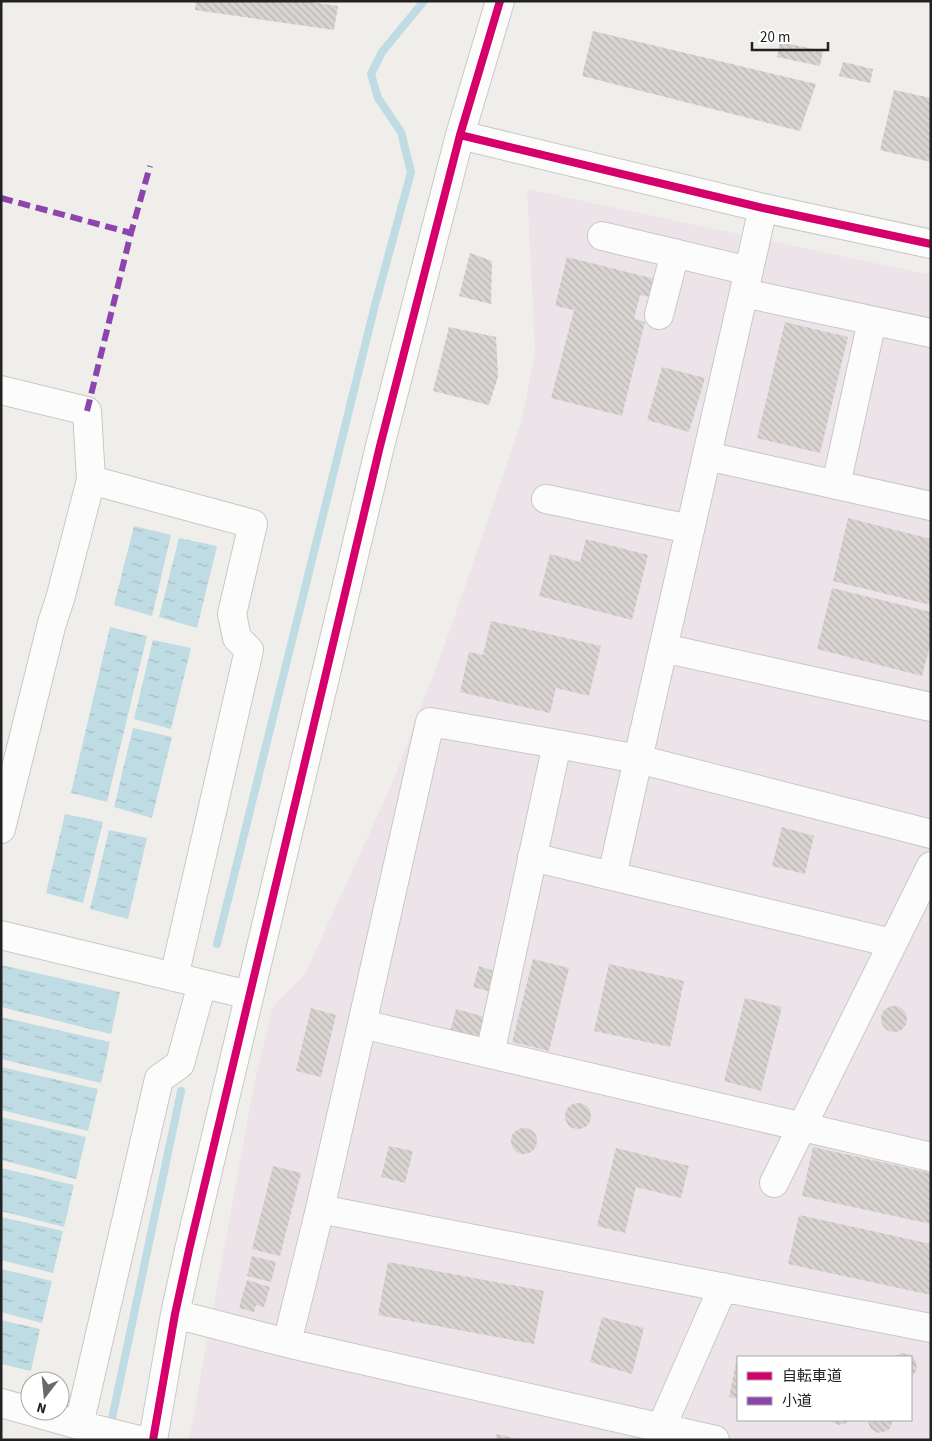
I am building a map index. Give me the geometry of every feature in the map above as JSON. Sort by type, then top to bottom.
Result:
[{"type":"street","points":[[1,1403],[90,1428],[141,1439],[175,1314],[380,446],[460,135],[500,1]]},
{"type":"street","points":[[460,135],[763,208],[931,244]]},
{"type":"street","points":[[612,876],[763,208]]},
{"type":"street","points":[[602,236],[675,253],[746,282],[872,321],[931,333]]},
{"type":"street","points":[[659,315],[675,253]]},
{"type":"street","points":[[836,485],[872,321]]},
{"type":"street","points":[[1,390],[87,411],[91,480],[52,623],[1,829]]},
{"type":"street","points":[[707,456],[931,506]]},
{"type":"street","points":[[91,480],[253,524],[232,614],[237,638],[249,650],[174,977]]},
{"type":"street","points":[[546,499],[690,530]]},
{"type":"street","points":[[663,648],[931,707]]},
{"type":"street","points":[[288,1343],[430,722],[638,759],[931,834]]},
{"type":"street","points":[[490,1054],[557,744]]},
{"type":"street","points":[[532,857],[892,943]]},
{"type":"street","points":[[774,1184],[931,866]]},
{"type":"street","points":[[1,935],[249,995]]},
{"type":"street","points":[[90,1428],[159,1078],[180,1064],[202,984]]},
{"type":"street","points":[[362,1024],[931,1157]]},
{"type":"street","points":[[320,1209],[931,1328]]},
{"type":"street","points":[[661,1428],[723,1287]]},
{"type":"street","points":[[175,1314],[288,1343],[715,1440]]},
{"type":"shaded area","points":[[527,189],[931,275],[931,1440],[189,1440],[255,1079],[273,1006],[305,974],[392,784],[450,630],[522,420],[535,351]]},
{"type":"water","points":[[134,526],[171,535],[152,616],[114,605]]},
{"type":"water","points":[[179,538],[217,546],[197,628],[159,617]]},
{"type":"water","points":[[110,627],[147,636],[107,802],[71,793]]},
{"type":"water","points":[[153,640],[191,648],[171,729],[134,719]]},
{"type":"water","points":[[133,728],[172,737],[152,818],[114,807]]},
{"type":"water","points":[[65,814],[103,822],[83,903],[46,893]]},
{"type":"water","points":[[109,830],[147,838],[128,919],[90,909]]},
{"type":"water","points":[[1,965],[120,992],[111,1034],[1,1007]]},
{"type":"water","points":[[1,1017],[110,1042],[101,1083],[1,1059]]},
{"type":"water","points":[[1,1067],[98,1089],[88,1131],[1,1110]]},
{"type":"water","points":[[1,1117],[86,1137],[76,1179],[1,1160]]},
{"type":"water","points":[[1,1168],[74,1185],[64,1227],[1,1211]]},
{"type":"water","points":[[1,1217],[63,1231],[53,1273],[1,1260]]},
{"type":"water","points":[[1,1269],[52,1281],[42,1323],[1,1312]]},
{"type":"water","points":[[1,1320],[40,1329],[31,1371],[1,1364]]},
{"type":"building","points":[[196,1],[303,1],[338,6],[334,30],[195,10]]},
{"type":"building","points":[[593,31],[816,84],[800,131],[582,76]]},
{"type":"building","points":[[780,42],[823,51],[820,66],[777,57]]},
{"type":"building","points":[[843,62],[873,69],[870,83],[839,76]]},
{"type":"building","points":[[894,90],[931,98],[931,162],[880,150]]},
{"type":"building","points":[[470,253],[492,261],[491,304],[459,296]]},
{"type":"building","points":[[567,257],[655,279],[650,297],[640,295],[634,319],[645,322],[622,416],[551,398],[574,310],[555,306]]},
{"type":"building","points":[[785,322],[848,337],[820,453],[757,438]]},
{"type":"building","points":[[449,327],[496,337],[498,377],[489,405],[433,391]]},
{"type":"building","points":[[662,367],[705,378],[689,432],[647,420]]},
{"type":"building","points":[[848,518],[931,539],[931,605],[833,581]]},
{"type":"building","points":[[586,539],[648,555],[632,620],[539,596],[550,554],[580,562]]},
{"type":"building","points":[[832,588],[931,612],[931,642],[922,676],[817,649]]},
{"type":"building","points":[[491,621],[601,646],[589,696],[556,688],[550,713],[460,692],[469,652],[483,655]]},
{"type":"building","points":[[782,827],[814,836],[805,874],[772,866]]},
{"type":"building","points":[[533,959],[569,968],[549,1051],[512,1042]]},
{"type":"building","points":[[609,964],[684,981],[670,1047],[594,1031]]},
{"type":"building","points":[[479,966],[497,972],[491,992],[473,987]]},
{"type":"building","points":[[745,998],[782,1007],[761,1091],[724,1081]]},
{"type":"building","points":[[894,1006],[903,1010],[907,1019],[903,1028],[894,1032],[885,1028],[881,1019],[885,1010]]},
{"type":"building","points":[[311,1008],[336,1015],[321,1077],[296,1071]]},
{"type":"building","points":[[456,1009],[485,1017],[478,1040],[450,1032]]},
{"type":"building","points":[[578,1103],[587,1107],[591,1116],[587,1125],[578,1129],[569,1125],[565,1116],[569,1107]]},
{"type":"building","points":[[524,1128],[533,1132],[537,1141],[533,1150],[524,1154],[515,1150],[511,1141],[515,1132]]},
{"type":"building","points":[[389,1146],[413,1151],[405,1183],[381,1177]]},
{"type":"building","points":[[813,1147],[931,1173],[931,1224],[802,1196]]},
{"type":"building","points":[[616,1148],[689,1166],[681,1198],[636,1187],[625,1233],[597,1226]]},
{"type":"building","points":[[273,1166],[301,1173],[280,1256],[252,1249]]},
{"type":"building","points":[[799,1215],[931,1244],[931,1295],[788,1264]]},
{"type":"building","points":[[252,1256],[276,1262],[271,1282],[247,1276]]},
{"type":"building","points":[[388,1262],[544,1291],[534,1344],[378,1315]]},
{"type":"building","points":[[247,1280],[270,1287],[264,1307],[256,1305],[254,1312],[239,1308]]},
{"type":"building","points":[[602,1317],[644,1328],[632,1374],[590,1362]]},
{"type":"building","points":[[902,1353],[912,1356],[895,1356]]},
{"type":"building","points":[[912,1356],[916,1361],[917,1370],[912,1377]]},
{"type":"building","points":[[737,1358],[737,1399],[729,1397]]},
{"type":"building","points":[[831,1421],[849,1421],[847,1423],[838,1425]]},
{"type":"building","points":[[867,1421],[893,1421],[887,1431],[878,1433],[871,1429]]},
{"type":"building","points":[[497,1434],[517,1439],[517,1440],[495,1440]]},
{"type":"waterway","points":[[217,944],[375,305],[411,172],[401,132],[378,98],[371,74],[382,52],[424,1]]},
{"type":"waterway","points":[[110,1428],[181,1091]]},
{"type":"marked path","points":[[87,411],[131,233],[150,166]]},
{"type":"marked path","points":[[1,198],[131,233]]},
{"type":"cycle path","points":[[153,1440],[175,1314],[189,1250],[380,446],[460,135],[500,1]]},
{"type":"cycle path","points":[[460,135],[763,208],[931,244]]}]
